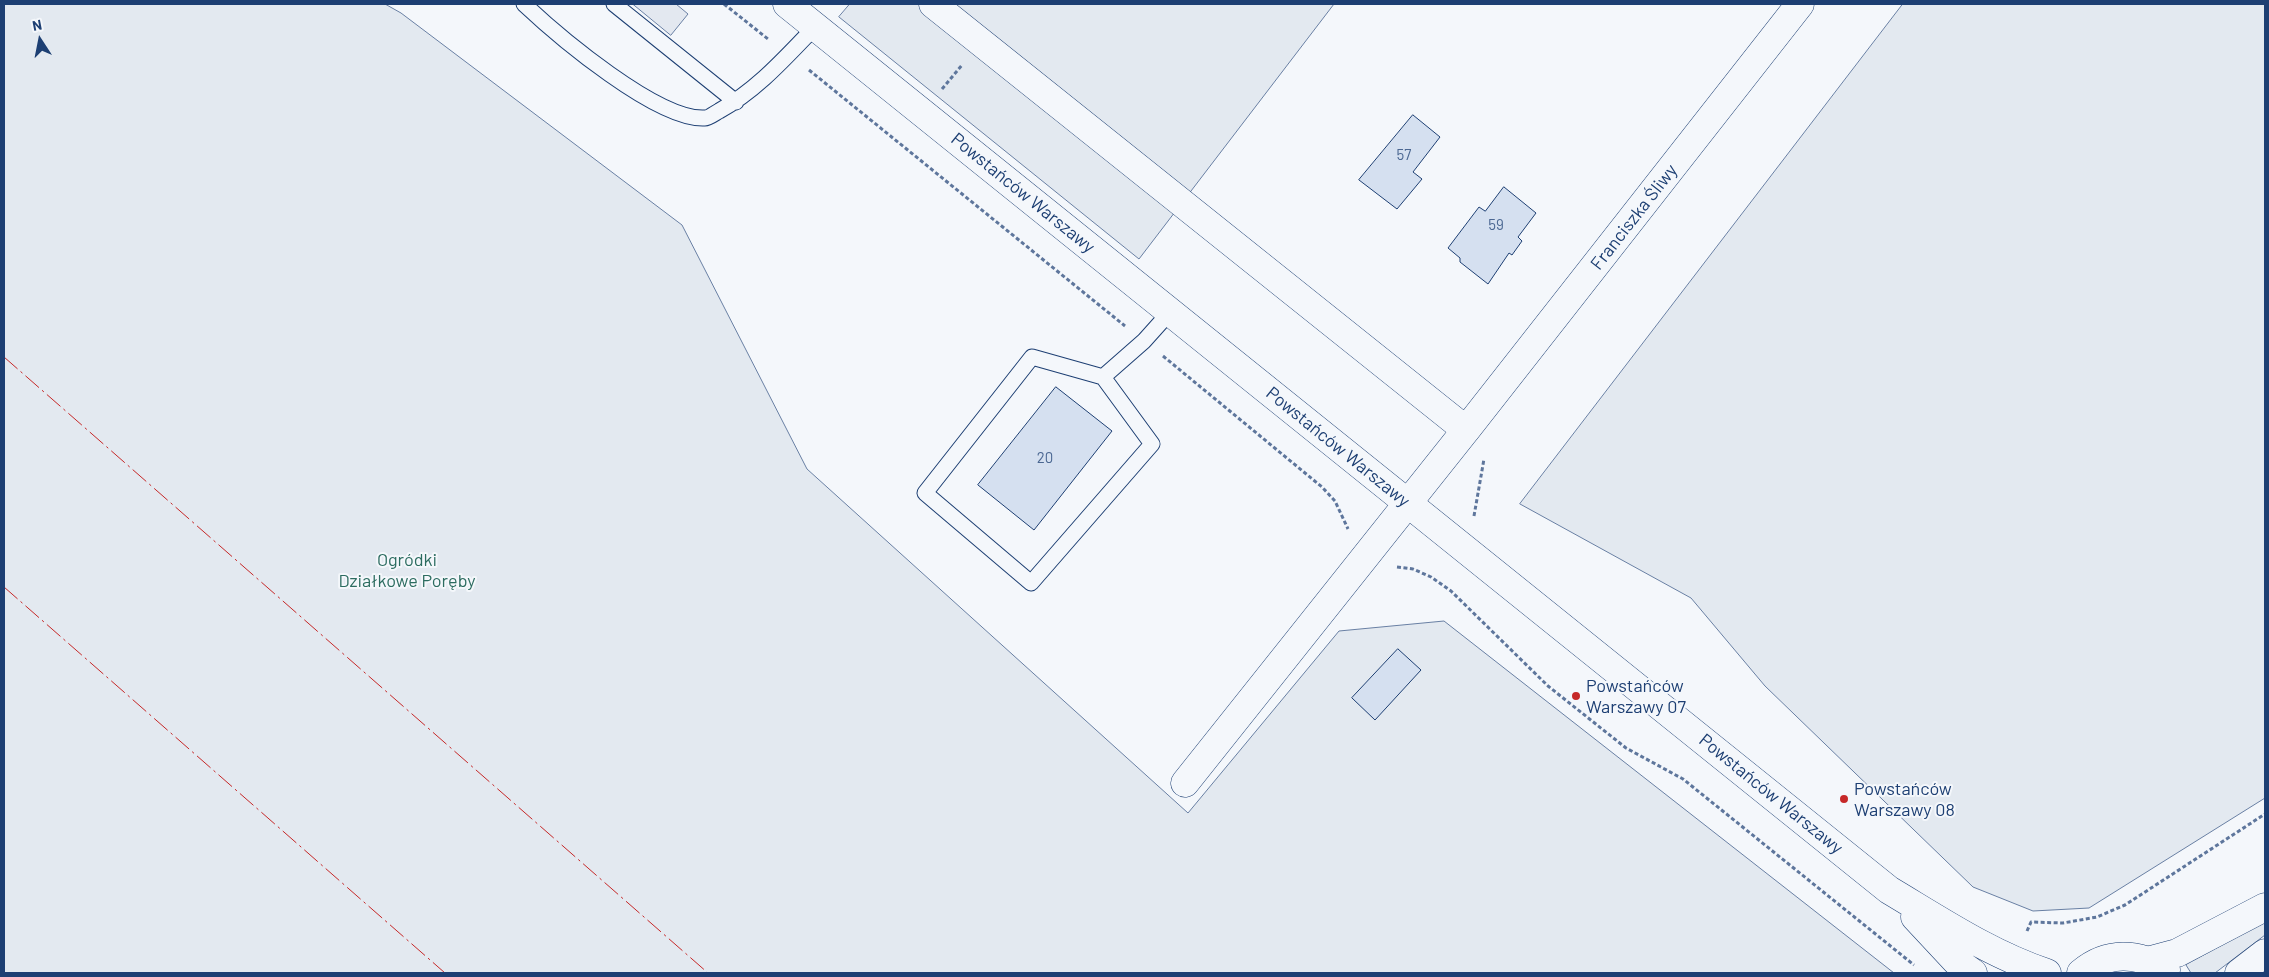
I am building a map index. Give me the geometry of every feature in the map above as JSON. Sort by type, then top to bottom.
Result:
[{"type":"street","name":"Powstańców Warszawy","points":[[787,4],[1890,890],[1968,938],[2013,962],[2047,973]]},
{"type":"street","points":[[932,4],[979,43],[1470,426]]},
{"type":"street","name":"Franciszka Śliwy","points":[[1185,783],[1470,426],[1800,4]]},
{"type":"street","name":"Powstańców Warszawy","points":[[1890,890],[1956,960],[1973,973]]},
{"type":"street","points":[[2081,973],[2098,961],[2115,956],[2133,956],[2160,967],[2177,953],[2265,907]]},
{"type":"street","points":[[2239,973],[2265,953]]},
{"type":"lane","points":[[524,4],[554,32],[610,74],[672,111],[706,118],[736,102],[762,82],[815,26]]},
{"type":"lane","points":[[614,4],[736,102]]},
{"type":"lane","points":[[1103,377],[1144,341],[1170,312]]},
{"type":"lane","points":[[1032,357],[1103,377],[1152,444],[1031,583],[925,493],[1032,357]]},
{"type":"path","points":[[724,4],[789,53],[846,102],[1144,341],[1322,487],[1335,501],[1353,541],[1368,554],[1383,565],[1413,569],[1432,577],[1451,591],[1548,686],[1626,748],[1684,779],[1916,967]]},
{"type":"path","points":[[937,96],[979,43]]},
{"type":"path","points":[[1470,426],[1487,444],[1472,521]]},
{"type":"path","points":[[2013,962],[2031,922],[2062,923],[2097,917],[2125,906],[2265,814]]},
{"type":"green space","name":"Ogródki Działkowe Poręby","points":[[4,4],[385,4],[401,13],[682,225],[807,469],[1188,813],[1339,631],[1444,621],[1894,973],[4,973]]},
{"type":"green space","points":[[850,4],[1334,4],[1139,259],[839,17]]},
{"type":"green space","points":[[1903,4],[2265,4],[2265,798],[2089,908],[2033,911],[1973,887],[1765,686],[1691,598],[1520,504]]},
{"type":"green space","points":[[2265,922],[2265,935],[2215,973],[2191,973],[2186,965]]},
{"type":"shaded area","points":[[633,4],[676,4],[688,14],[671,35]]},
{"type":"building","points":[[1413,115],[1440,137],[1413,172],[1422,179],[1397,209],[1359,180]]},
{"type":"building","points":[[1504,187],[1536,213],[1518,237],[1522,241],[1512,255],[1509,253],[1488,284],[1460,262],[1460,258],[1448,248],[1479,207],[1485,211]]},
{"type":"building","points":[[1056,387],[1112,431],[1034,530],[978,485]]},
{"type":"building","points":[[1398,649],[1421,670],[1375,720],[1352,698]]},
{"type":"power","points":[[4,357],[708,973]]},
{"type":"power","points":[[4,587],[445,973]]},
{"type":"place","name":"Powstańców Warszawy 07","points":[[1576,696]]},
{"type":"place","name":"Powstańców Warszawy 08","points":[[1844,799]]}]
